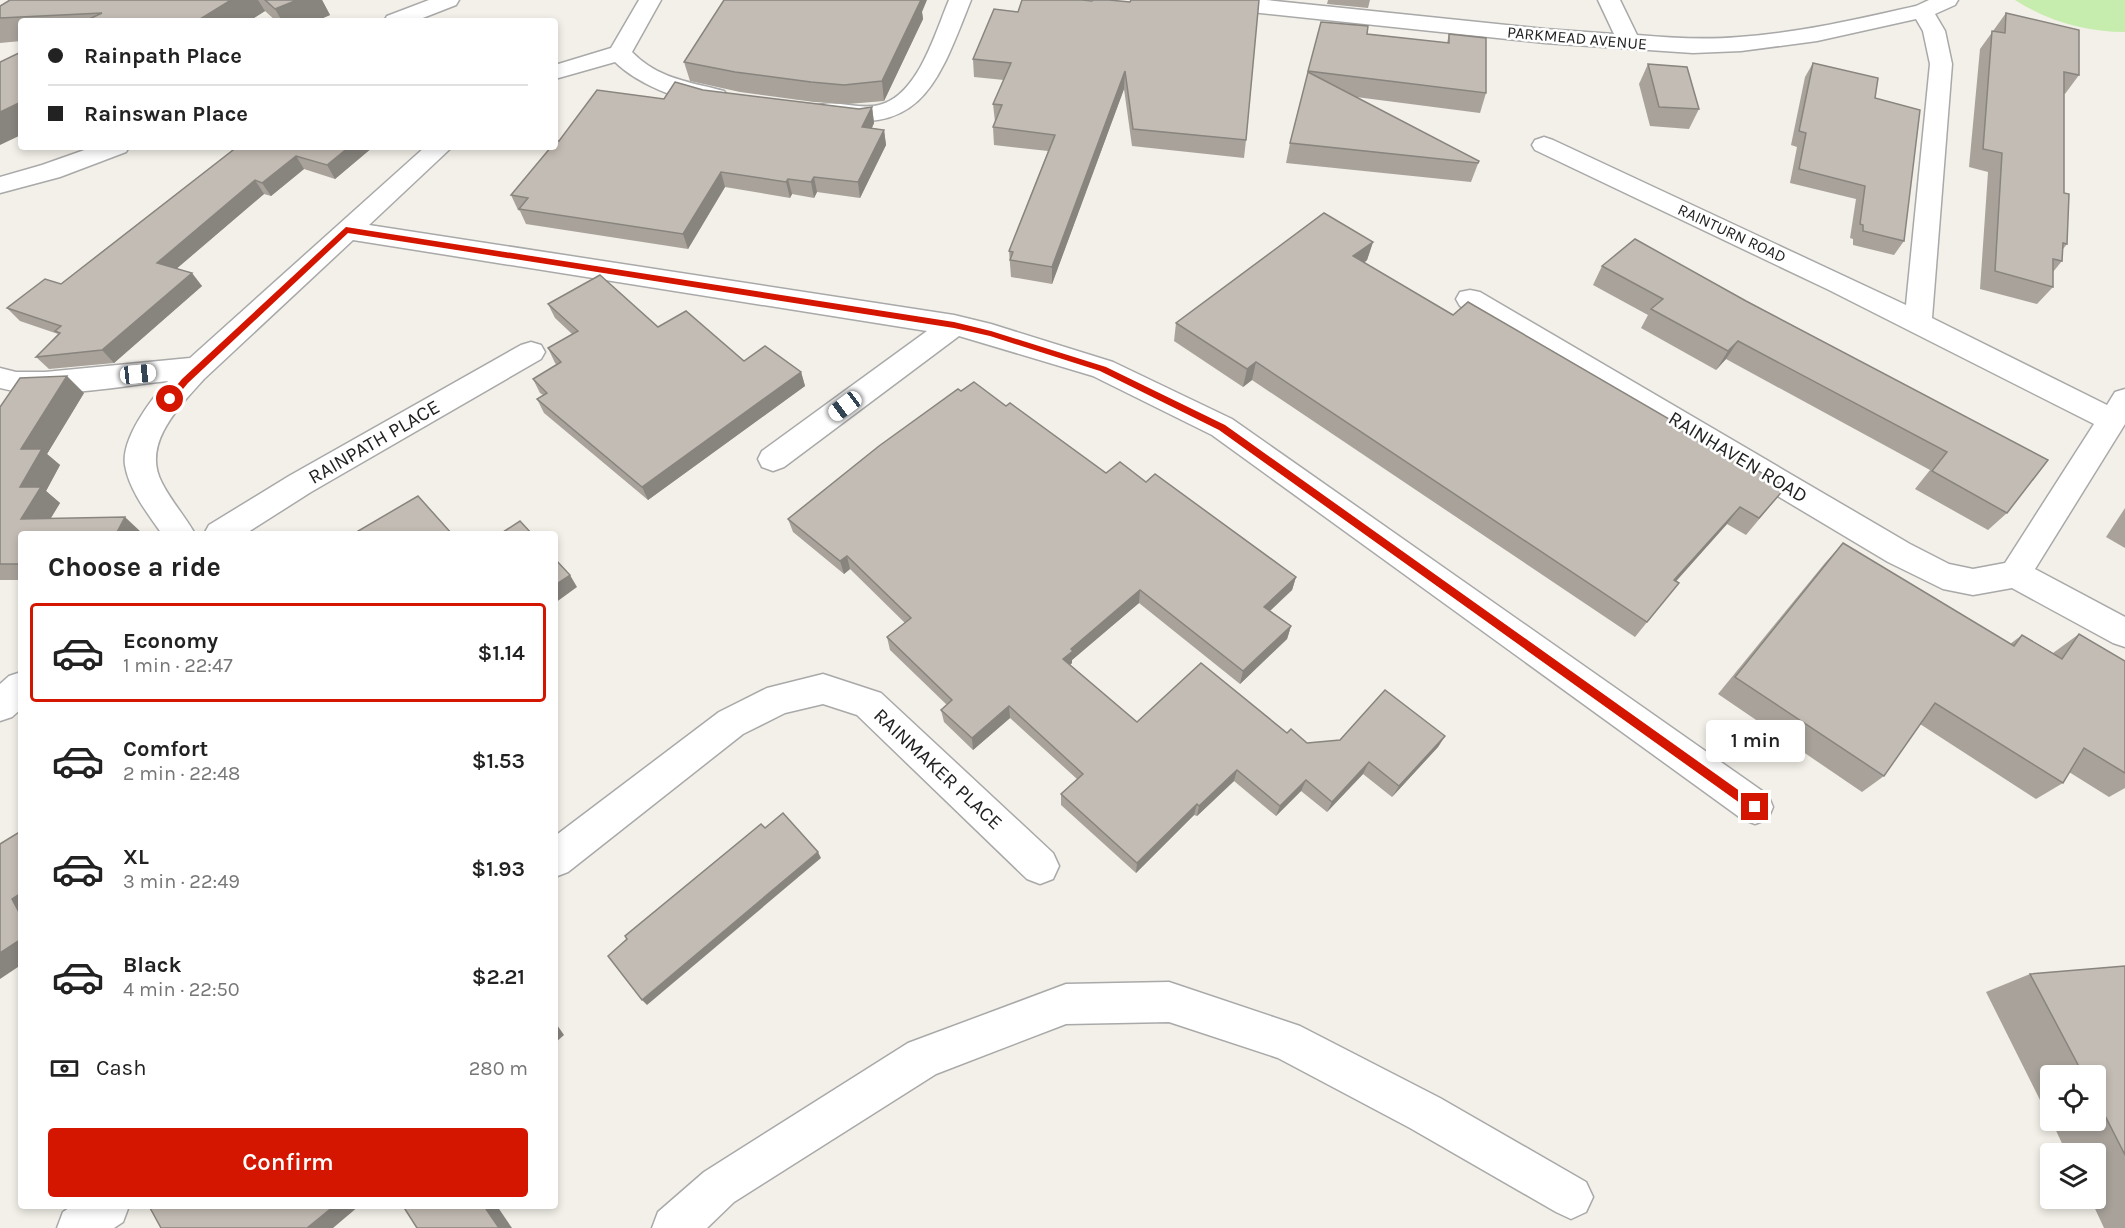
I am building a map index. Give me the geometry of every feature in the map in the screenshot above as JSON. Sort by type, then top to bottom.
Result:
[{"type":"street","points":[[403,18],[448,0]]},
{"type":"street","points":[[558,71],[620,54],[650,0]]},
{"type":"street","points":[[804,107],[862,115],[899,107],[913,96],[924,82],[960,0]]},
{"type":"street","name":"PARKMEAD AVENUE","points":[[1204,0],[1411,23],[1693,46],[1741,44],[1817,34],[1923,11],[1947,0]]},
{"type":"street","points":[[1609,0],[1629,42]]},
{"type":"street","points":[[1918,321],[1941,64],[1934,31],[1923,11]]},
{"type":"street","points":[[620,54],[639,72],[668,85],[699,94],[734,98]]},
{"type":"street","name":"RAINTURN ROAD","points":[[1544,145],[1918,321],[2118,410]]},
{"type":"street","points":[[0,185],[51,171],[109,150]]},
{"type":"street","points":[[177,531],[145,480],[139,455],[155,418],[185,381],[346,230],[438,150]]},
{"type":"street","points":[[346,230],[954,325],[991,334],[1103,369],[1222,427],[1755,807]]},
{"type":"street","name":"RAINHAVEN ROAD","points":[[1470,299],[1943,576],[1973,582],[2015,574]]},
{"type":"street","points":[[773,459],[954,325]]},
{"type":"street","name":"RAINPATH PLACE","points":[[225,531],[300,484],[531,352]]},
{"type":"street","points":[[0,378],[16,382],[45,383],[200,367]]},
{"type":"street","points":[[2118,410],[2015,574],[2125,633]]},
{"type":"street","name":"RAINMAKER PLACE","points":[[558,858],[731,723],[779,699],[823,689],[869,704],[1040,866]]},
{"type":"street","points":[[0,706],[18,690]]},
{"type":"street","points":[[674,1228],[719,1187],[923,1058],[1066,1004],[1168,1002],[1286,1040],[1425,1113],[1570,1197]]},
{"type":"street","points":[[79,1228],[103,1209]]},
{"type":"green space","points":[[2015,0],[2125,0],[2125,32],[2096,30],[2067,24],[2040,14]]},
{"type":"building","points":[[10,0],[231,0],[202,18],[91,18],[102,13],[0,18],[0,6]]},
{"type":"building","points":[[265,0],[297,0],[275,9]]},
{"type":"building","points":[[724,0],[921,0],[882,81],[844,85],[735,72],[684,62]]},
{"type":"building","points":[[1022,0],[1130,2],[1131,0],[1259,0],[1246,140],[1133,129],[1125,71],[1052,267],[1010,260],[1013,252],[1009,251],[1055,135],[993,127],[1002,105],[993,104],[1011,63],[973,59],[994,9],[1018,12]]},
{"type":"building","points":[[2006,13],[2079,30],[2079,75],[2064,72],[2064,193],[2069,194],[2067,244],[2063,243],[2062,261],[2053,259],[2053,287],[1995,271],[2002,153],[1983,149],[1992,31],[2005,33]]},
{"type":"building","points":[[1321,22],[1368,26],[1367,34],[1449,43],[1449,34],[1486,38],[1486,93],[1308,71]]},
{"type":"building","points":[[18,53],[18,103],[0,112],[0,62]]},
{"type":"building","points":[[1813,63],[1878,78],[1875,98],[1920,110],[1904,241],[1863,231],[1863,225],[1860,224],[1865,186],[1799,169],[1806,133],[1799,131]]},
{"type":"building","points":[[1648,64],[1687,67],[1699,109],[1659,107]]},
{"type":"building","points":[[1308,72],[1479,161],[1478,163],[1290,143]]},
{"type":"building","points":[[675,82],[703,90],[859,109],[872,107],[862,127],[884,130],[858,182],[814,177],[811,182],[788,179],[786,182],[721,172],[683,234],[519,209],[528,198],[511,195],[548,150],[558,150],[558,141],[597,90],[664,99]]},
{"type":"building","points":[[233,150],[345,150],[327,165],[296,156],[262,183],[255,180],[157,263],[192,273],[102,350],[36,357],[60,333],[55,331],[61,326],[7,308],[45,279],[61,284]]},
{"type":"building","points":[[1324,213],[1373,242],[1353,256],[1453,315],[1468,302],[1786,487],[1759,518],[1740,507],[1674,580],[1679,583],[1647,622],[1256,362],[1247,369],[1176,323]]},
{"type":"building","points":[[1635,239],[1746,301],[2048,460],[2007,513],[1932,471],[1947,452],[1738,341],[1728,351],[1651,309],[1663,299],[1602,266]]},
{"type":"building","points":[[600,275],[658,327],[686,311],[744,361],[765,346],[801,372],[642,487],[537,399],[547,393],[533,379],[561,362],[548,348],[578,331],[548,304]]},
{"type":"building","points":[[67,376],[21,449],[42,449],[20,487],[41,487],[21,519],[125,517],[118,531],[18,531],[18,564],[0,564],[0,407],[20,378]]},
{"type":"building","points":[[974,382],[1006,406],[1010,403],[1106,473],[1120,462],[1146,482],[1155,474],[1296,577],[1264,607],[1291,626],[1243,671],[1140,590],[1071,649],[1073,651],[1063,659],[1137,722],[1201,663],[1287,733],[1291,729],[1307,743],[1340,740],[1385,690],[1445,736],[1399,786],[1369,762],[1332,802],[1306,780],[1280,806],[1237,770],[1199,806],[1197,804],[1137,863],[1061,794],[1083,774],[1009,706],[972,738],[941,710],[952,700],[887,637],[911,618],[847,556],[840,561],[788,519],[879,446],[958,389],[961,391]]},
{"type":"building","points":[[418,496],[449,531],[358,531]]},
{"type":"building","points":[[520,521],[529,531],[505,531]]},
{"type":"building","points":[[1843,543],[2014,646],[2022,635],[2062,659],[2079,634],[2125,661],[2125,773],[2084,748],[2063,783],[1935,703],[1884,776],[1735,677]]},
{"type":"building","points":[[558,562],[570,575],[558,583]]},
{"type":"building","points":[[783,813],[818,852],[642,1000],[608,956],[627,939],[625,936],[761,824],[765,828]]},
{"type":"building","points":[[18,833],[18,895],[12,899],[18,910],[18,941],[0,953],[0,844]]},
{"type":"building","points":[[2125,966],[2125,1155],[2106,1118],[2106,1065],[2078,1065],[2030,974]]},
{"type":"building","points":[[151,1209],[330,1209],[307,1228],[161,1228]]},
{"type":"building","points":[[405,1209],[486,1209],[499,1228],[417,1228]]},
{"type":"route","points":[[170,399],[185,381],[346,230],[954,325],[991,334],[1103,369],[1222,427],[1755,807]]}]
